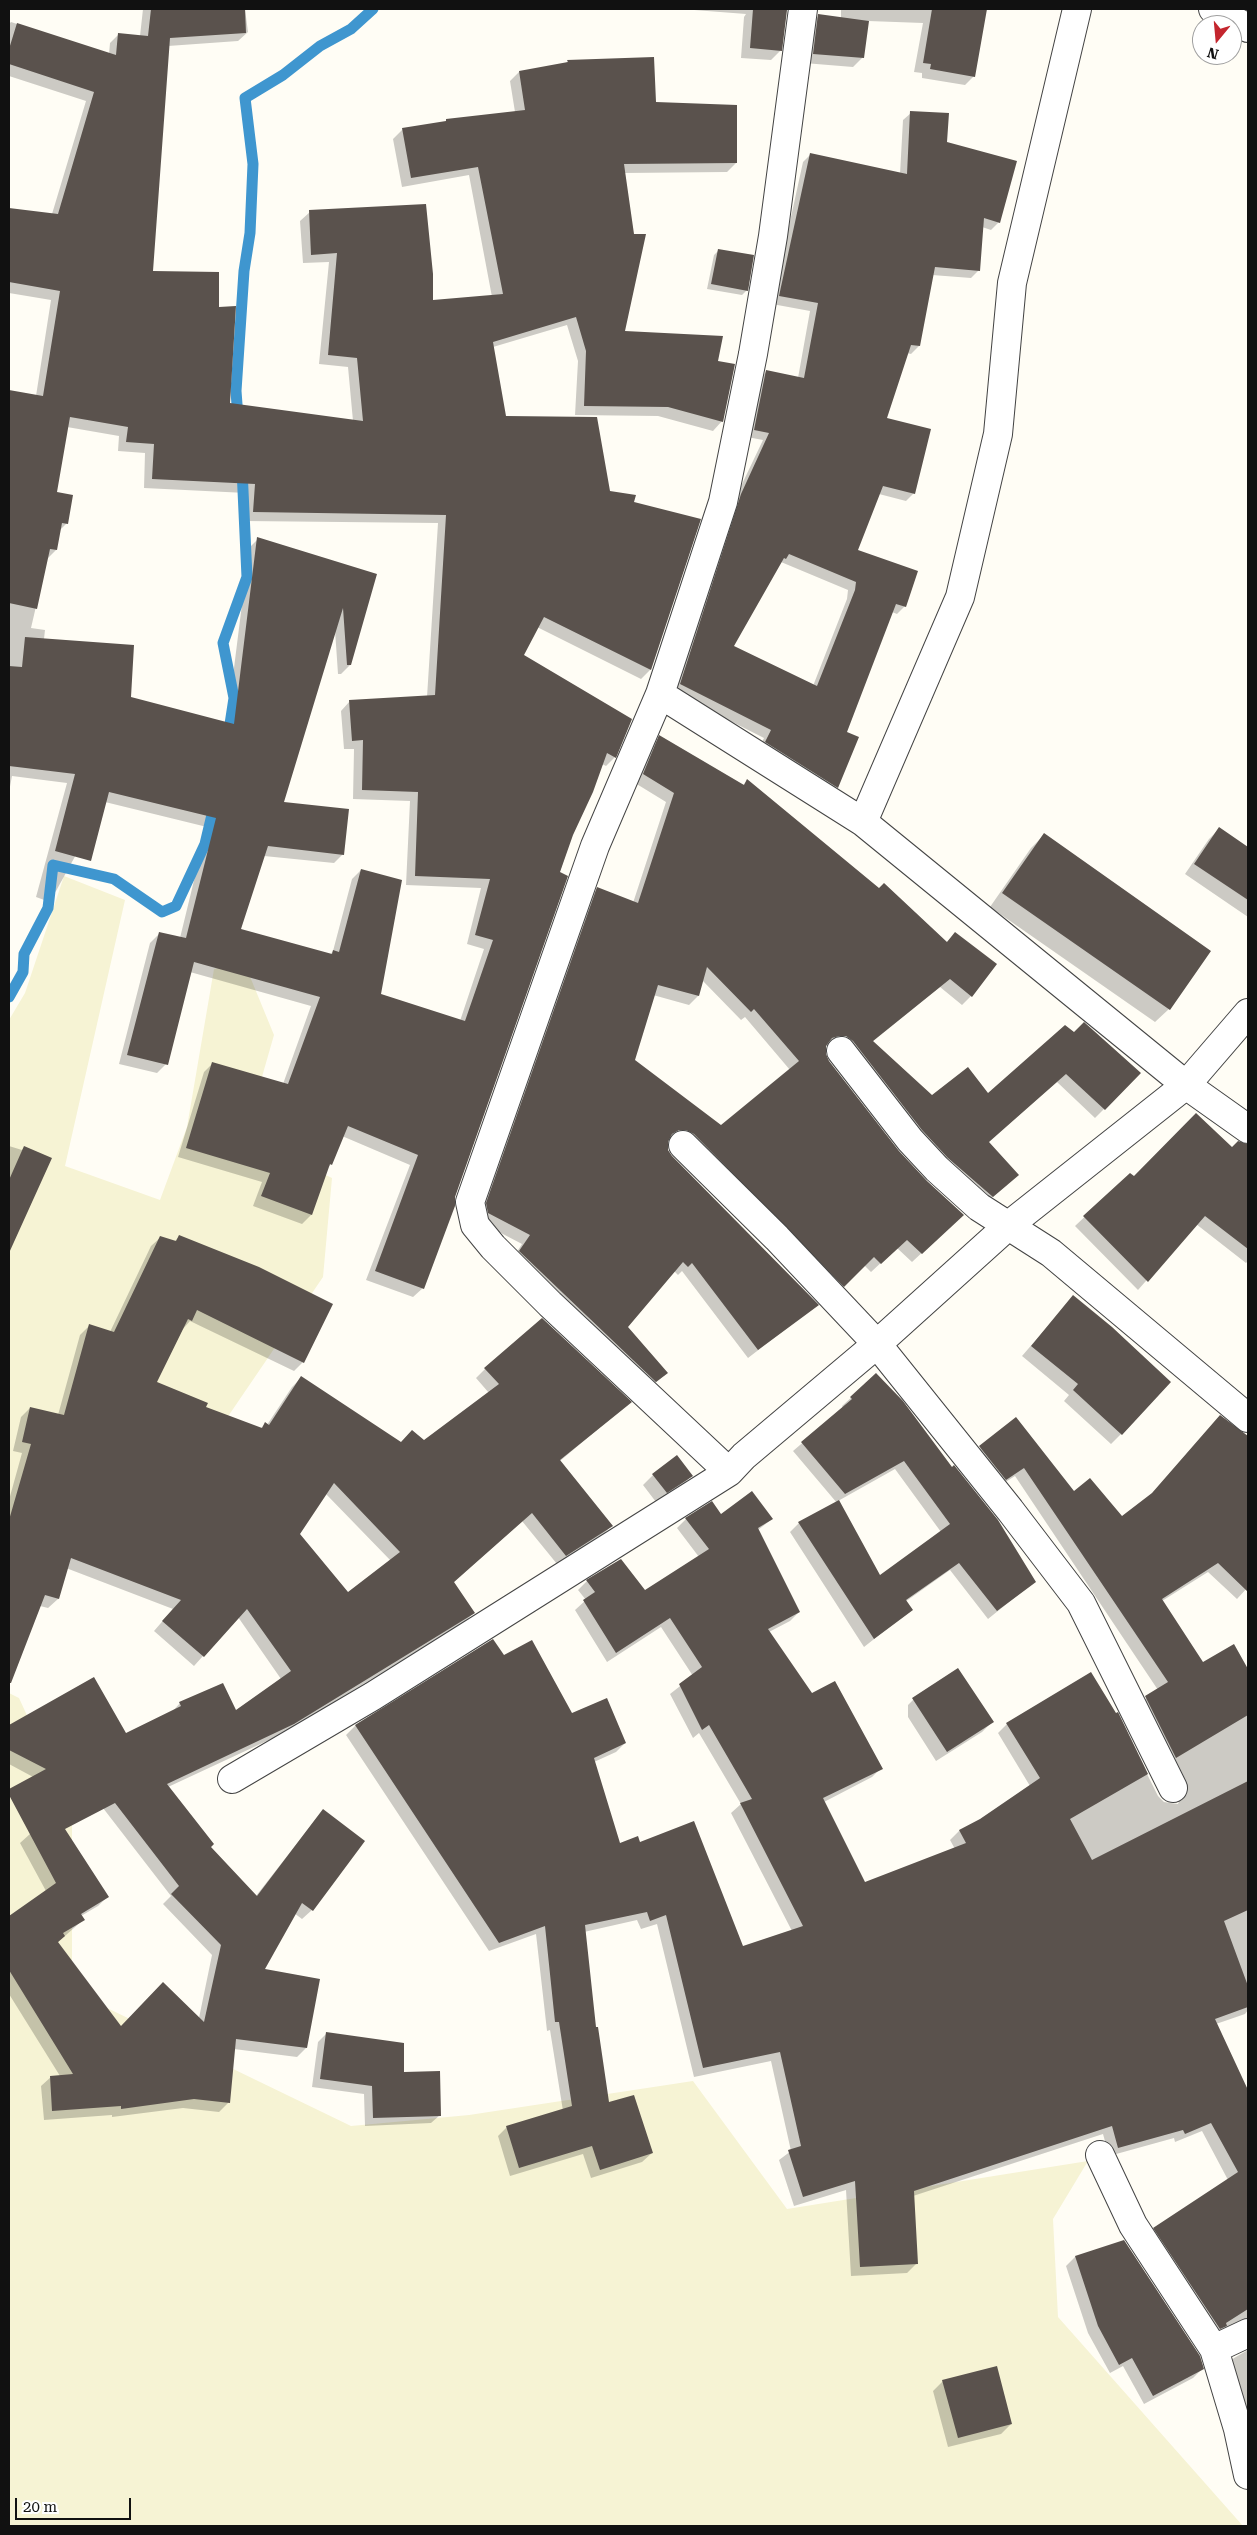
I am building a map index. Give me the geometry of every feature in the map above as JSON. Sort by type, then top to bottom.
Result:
[{"type":"street","points":[[729,1472],[550,1304],[493,1247],[474,1225],[470,1202],[595,846],[660,694],[725,493],[753,354],[773,236],[803,9]]},
{"type":"street","points":[[863,822],[960,596],[998,434],[1012,283],[1077,9]]},
{"type":"street","points":[[1212,9],[1248,28]]},
{"type":"street","points":[[660,694],[863,822],[1186,1085],[1248,1129]]},
{"type":"street","points":[[232,1779],[373,1696],[729,1472],[744,1456],[877,1344],[1009,1225],[1186,1085],[1248,1013]]},
{"type":"street","points":[[841,1051],[910,1140],[937,1170],[962,1189],[979,1207],[1050,1253],[1248,1418]]},
{"type":"street","points":[[683,1145],[777,1238],[877,1344],[1004,1502],[1081,1603],[1173,1788]]},
{"type":"street","points":[[1100,2156],[1133,2225],[1214,2349],[1238,2429],[1248,2475]]},
{"type":"street","points":[[1214,2349],[1248,2333]]},
{"type":"shaded area","points":[[64,876],[125,900],[65,1166],[160,1200],[187,1127],[214,969],[244,962],[274,1035],[245,1136],[332,1178],[323,1277],[199,1459],[51,1573],[9,1557],[9,1020],[25,993]]},
{"type":"shaded area","points":[[9,1693],[19,1698],[72,1813],[72,1991],[351,2126],[469,2115],[693,2081],[787,2209],[1088,2161],[1053,2219],[1058,2317],[1243,2526],[9,2526]]},
{"type":"building","points":[[151,9],[245,9],[246,33],[170,38],[153,271],[219,272],[219,307],[236,306],[230,403],[363,421],[357,358],[328,355],[337,253],[311,255],[309,210],[426,204],[433,274],[433,300],[503,294],[478,167],[411,178],[402,128],[446,121],[446,119],[525,110],[519,71],[568,62],[567,60],[654,57],[656,102],[737,105],[737,163],[624,164],[634,234],[646,234],[625,331],[723,336],[718,361],[735,364],[723,422],[668,407],[584,406],[586,351],[576,317],[493,342],[506,416],[597,417],[610,491],[636,495],[634,502],[701,519],[651,670],[544,617],[524,655],[632,719],[616,758],[607,753],[593,792],[573,835],[560,872],[568,876],[455,1197],[455,1206],[424,1289],[375,1271],[418,1155],[348,1126],[332,1165],[330,1164],[312,1215],[261,1196],[270,1173],[186,1148],[212,1062],[288,1084],[320,997],[194,962],[168,1065],[127,1055],[159,932],[186,938],[216,818],[109,792],[91,861],[55,851],[75,774],[9,766],[9,666],[22,667],[25,637],[134,645],[131,697],[234,724],[257,537],[377,574],[351,665],[347,665],[343,608],[284,802],[349,809],[344,855],[268,846],[241,929],[332,954],[333,950],[339,952],[361,869],[402,880],[381,994],[465,1021],[493,940],[475,935],[490,879],[415,876],[418,792],[362,790],[363,740],[352,741],[349,700],[435,695],[446,515],[253,512],[255,484],[152,479],[154,444],[126,442],[128,427],[70,417],[57,492],[73,495],[68,524],[62,523],[57,550],[50,549],[37,609],[9,603],[9,390],[43,396],[60,291],[9,282],[9,208],[58,214],[94,92],[9,64],[9,49],[17,23],[116,55],[118,33],[148,36]]},
{"type":"building","points":[[753,9],[787,10],[782,51],[750,48]]},
{"type":"building","points":[[932,9],[987,9],[975,77],[930,69],[931,64],[923,63]]},
{"type":"building","points":[[818,14],[869,21],[864,58],[813,54]]},
{"type":"building","points":[[910,111],[949,113],[947,142],[1017,161],[1000,223],[984,218],[980,271],[935,267],[920,346],[911,345],[887,418],[931,429],[915,494],[883,486],[858,550],[918,571],[906,607],[896,604],[847,732],[859,737],[838,788],[765,742],[771,730],[680,684],[741,494],[769,433],[754,430],[766,370],[804,378],[818,303],[779,296],[810,153],[907,174]],"holes":[[[789,554],[856,582],[855,590],[817,686],[734,646],[784,558],[786,559]]]},
{"type":"building","points":[[718,249],[754,255],[748,291],[711,284]]},
{"type":"building","points":[[659,735],[744,785],[747,779],[879,888],[884,883],[947,942],[955,932],[997,964],[972,997],[950,979],[873,1041],[932,1095],[968,1067],[988,1093],[1065,1025],[1074,1032],[1084,1022],[1141,1073],[1105,1110],[1066,1074],[989,1142],[1019,1175],[993,1197],[948,1158],[922,1130],[853,1041],[846,1036],[832,1038],[826,1046],[826,1054],[829,1061],[899,1151],[927,1181],[964,1215],[922,1254],[907,1240],[881,1264],[874,1257],[844,1287],[694,1134],[686,1130],[679,1130],[672,1134],[668,1142],[668,1150],[672,1156],[819,1305],[758,1350],[692,1263],[688,1267],[683,1262],[628,1327],[668,1373],[656,1382],[519,1251],[530,1235],[488,1213],[486,1203],[597,887],[638,903],[674,793],[643,774]],"holes":[[[707,967],[751,1012],[754,1009],[799,1061],[721,1125],[635,1060],[658,985],[699,996]]]},
{"type":"building","points":[[1219,827],[1248,847],[1248,900],[1194,864]]},
{"type":"building","points":[[1044,833],[1211,951],[1170,1010],[1002,893]]},
{"type":"building","points":[[1196,1113],[1232,1147],[1238,1141],[1248,1144],[1248,1249],[1205,1216],[1148,1282],[1083,1216],[1130,1173],[1134,1176]]},
{"type":"building","points":[[24,1146],[52,1158],[9,1253],[9,1180]]},
{"type":"building","points":[[179,1235],[259,1267],[333,1304],[304,1363],[197,1310],[192,1321],[188,1319],[157,1382],[208,1403],[206,1407],[262,1428],[265,1422],[269,1425],[301,1376],[401,1442],[412,1430],[424,1440],[499,1384],[484,1368],[542,1318],[632,1402],[560,1460],[613,1526],[566,1556],[532,1513],[454,1582],[475,1613],[294,1724],[167,1784],[214,1844],[211,1847],[257,1896],[323,1809],[365,1841],[313,1911],[302,1903],[265,1969],[320,1979],[307,2048],[236,2039],[230,2103],[194,2099],[121,2109],[121,2106],[52,2111],[50,2076],[73,2074],[9,1970],[9,1916],[56,1883],[9,1795],[9,1789],[46,1769],[9,1750],[9,1725],[94,1677],[126,1733],[181,1706],[179,1702],[223,1683],[236,1710],[291,1671],[247,1609],[204,1657],[162,1621],[181,1600],[71,1558],[59,1599],[45,1595],[11,1683],[9,1683],[9,1520],[31,1444],[22,1442],[30,1407],[64,1415],[89,1324],[114,1332],[160,1236],[176,1241]],"holes":[[[334,1483],[400,1552],[348,1592],[300,1534]],[[115,1803],[179,1886],[171,1894],[221,1945],[204,2022],[163,1982],[121,2026],[58,1942],[65,1936],[63,1933],[85,1920],[81,1914],[109,1897],[65,1829]]]},
{"type":"building","points":[[1073,1295],[1112,1327],[1171,1382],[1122,1435],[1073,1390],[1078,1384],[1031,1346]]},
{"type":"building","points":[[876,1373],[903,1401],[952,1467],[954,1465],[998,1520],[1036,1582],[997,1611],[959,1563],[906,1600],[913,1610],[874,1639],[798,1522],[839,1500],[880,1575],[950,1524],[904,1461],[845,1494],[801,1442],[852,1399],[850,1397]]},
{"type":"building","points":[[1220,1415],[1248,1436],[1248,1592],[1218,1563],[1162,1599],[1203,1662],[1234,1644],[1248,1669],[1248,1715],[1176,1758],[1145,1696],[1168,1682],[1024,1468],[1006,1480],[979,1446],[1016,1417],[1074,1491],[1090,1478],[1122,1516],[1152,1493]]},
{"type":"building","points":[[677,1455],[693,1476],[667,1493],[652,1474]]},
{"type":"building","points":[[752,1491],[773,1519],[758,1528],[800,1612],[768,1629],[812,1693],[835,1681],[883,1769],[823,1798],[865,1882],[966,1843],[959,1830],[980,1819],[1040,1778],[1006,1723],[1091,1672],[1116,1713],[1118,1712],[1148,1774],[1070,1819],[1092,1860],[1248,1781],[1248,1910],[1224,1921],[1248,1986],[1248,2007],[1215,2019],[1248,2090],[1248,2309],[1226,2323],[1227,2326],[1220,2329],[1153,2228],[1238,2172],[1211,2123],[1185,2134],[1183,2130],[1118,2148],[1112,2126],[914,2191],[918,2264],[860,2267],[855,2181],[803,2197],[788,2150],[801,2146],[780,2052],[703,2068],[666,1915],[650,1921],[647,1912],[585,1925],[596,2027],[598,2027],[609,2102],[634,2095],[653,2153],[600,2170],[592,2146],[519,2168],[506,2126],[572,2106],[559,2022],[555,2022],[545,1926],[499,1943],[355,1725],[493,1639],[504,1655],[532,1640],[572,1713],[607,1698],[626,1743],[594,1758],[620,1843],[638,1836],[640,1842],[694,1821],[743,1946],[803,1926],[740,1803],[752,1799],[709,1725],[702,1730],[679,1684],[702,1667],[670,1618],[616,1653],[583,1600],[595,1592],[586,1580],[621,1559],[645,1590],[709,1549],[685,1518],[712,1501],[721,1514]]},
{"type":"building","points":[[958,1668],[994,1722],[947,1752],[912,1698]]},
{"type":"building","points":[[326,2032],[404,2043],[404,2072],[440,2071],[441,2116],[373,2118],[372,2086],[320,2079]]},
{"type":"building","points":[[1124,2240],[1200,2356],[1204,2369],[1153,2396],[1132,2358],[1119,2365],[1098,2326],[1075,2256]]},
{"type":"building","points":[[997,2366],[1012,2424],[958,2438],[942,2380]]},
{"type":"waterway","points":[[238,418],[236,391],[244,271],[250,233],[253,164],[245,98],[283,75],[320,46],[351,29],[373,9]]},
{"type":"waterway","points":[[228,737],[234,698],[223,643],[247,577],[242,469]]},
{"type":"waterway","points":[[9,997],[23,972],[24,954],[48,908],[53,865],[114,879],[162,912],[176,906],[205,844],[215,802]]}]
